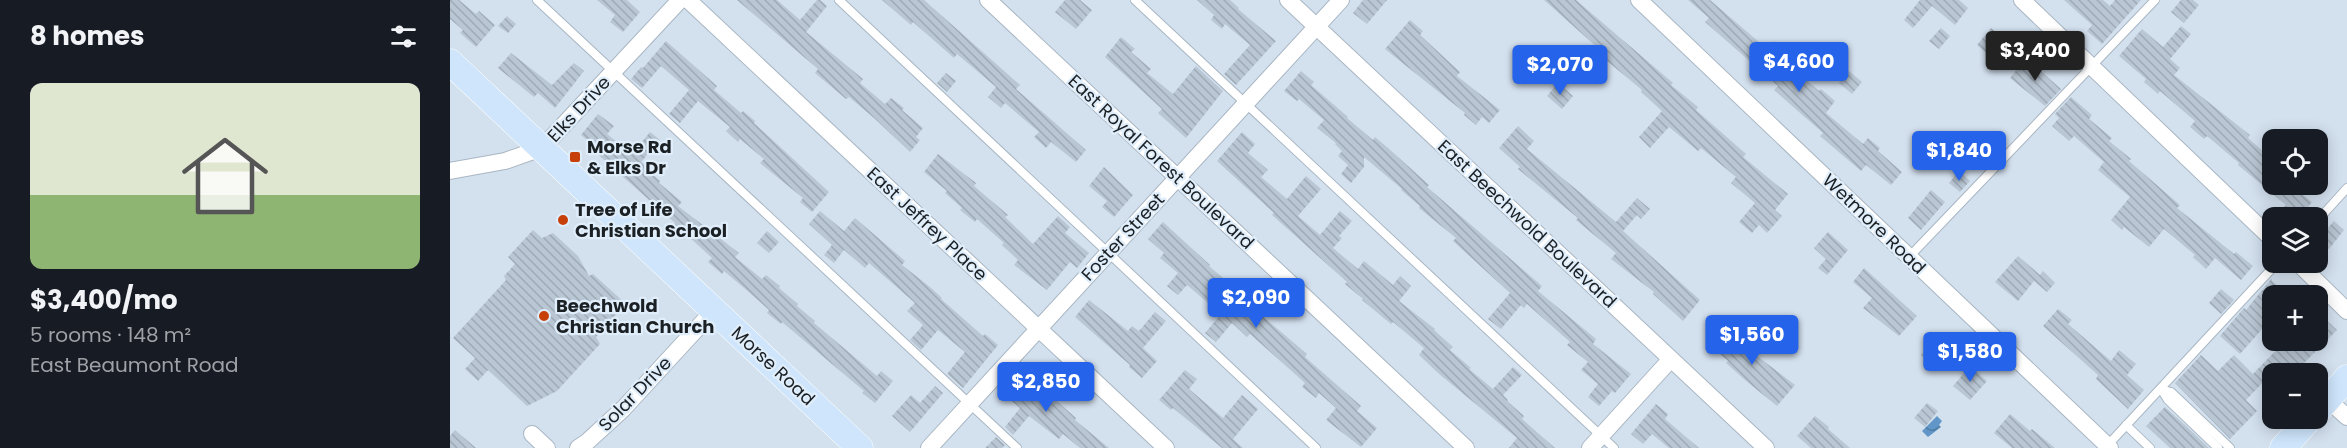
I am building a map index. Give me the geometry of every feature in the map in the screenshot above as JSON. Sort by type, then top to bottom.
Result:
[{"type":"main road","name":"Morse Road","points":[[450,62],[860,448]]},
{"type":"main road","points":[[2328,399],[2347,378]]},
{"type":"main road","points":[[2283,448],[2300,429]]},
{"type":"street","name":"Elks Drive","points":[[450,171],[505,161],[542,148],[680,0]]},
{"type":"street","name":"East Jeffrey Place","points":[[688,0],[1166,448]]},
{"type":"street","name":"East Royal Forest Boulevard","points":[[988,0],[1466,448]]},
{"type":"street","name":"East Beechwold Boulevard","points":[[1288,0],[1766,448]]},
{"type":"street","name":"Foster Street","points":[[929,448],[1341,0]]},
{"type":"street","name":"Wetmore Road","points":[[1639,0],[2107,447]]},
{"type":"street","points":[[2022,0],[2262,229]]},
{"type":"street","points":[[2307,273],[2347,311]]},
{"type":"street","name":"Solar Drive","points":[[578,448],[623,409],[714,310]]},
{"type":"street","points":[[1596,442],[1671,359]]},
{"type":"street","points":[[2328,408],[2347,417]]},
{"type":"street","points":[[532,434],[547,448]]},
{"type":"lane","points":[[537,0],[1017,448]]},
{"type":"lane","points":[[839,0],[1316,448]]},
{"type":"lane","points":[[1135,0],[1596,442],[1614,448]]},
{"type":"lane","points":[[1909,257],[2155,0]]},
{"type":"lane","points":[[2328,209],[2347,188]]},
{"type":"lane","points":[[2107,447],[2268,273]]},
{"type":"lane","points":[[2160,389],[2168,400],[2218,448]]},
{"type":"lane","points":[[2160,389],[2171,392],[2230,448]]},
{"type":"lane","points":[[2126,425],[2150,448]]},
{"type":"water","points":[[1937,416],[1942,421],[1939,425],[1941,427],[1928,437],[1922,431]]},
{"type":"building","points":[[450,0],[459,0],[476,14],[479,11],[495,25],[476,47],[460,33],[463,30],[450,19]]},
{"type":"building","points":[[597,0],[627,0],[640,12],[623,32],[610,22],[615,15]]},
{"type":"building","points":[[737,0],[777,0],[800,20],[817,0],[820,0],[827,6],[806,32],[863,79],[860,83],[885,104],[891,98],[904,108],[902,110],[923,128],[916,137],[920,140],[910,152],[849,97],[846,99],[815,73],[818,69]]},
{"type":"building","points":[[882,0],[924,0],[1020,85],[1016,89],[1086,150],[1076,162],[1051,142],[1046,148],[1034,137],[1039,132],[1005,103],[1001,108],[988,97],[996,87],[957,54],[954,58],[913,22],[911,25]]},
{"type":"building","points":[[1065,0],[1080,0],[1092,10],[1076,29],[1055,12]]},
{"type":"building","points":[[1197,0],[1230,0],[1276,41],[1236,85],[1224,74],[1250,45],[1225,24],[1222,29],[1211,20],[1214,15]]},
{"type":"building","points":[[1363,0],[1387,0],[1367,24],[1353,13]]},
{"type":"building","points":[[1544,0],[1576,0],[1673,83],[1671,85],[1698,107],[1696,110],[1746,154],[1743,157],[1788,194],[1775,210],[1782,216],[1767,233],[1759,225],[1752,233],[1739,222],[1755,203],[1731,183],[1736,177],[1701,148],[1698,151],[1669,127],[1650,148],[1639,137],[1662,111],[1641,92],[1642,90],[1595,51],[1598,48]]},
{"type":"building","points":[[1688,0],[1710,0],[1767,49],[1774,41],[1788,52],[1782,59],[1819,91],[1821,89],[1835,101],[1826,113],[1863,144],[1868,138],[1880,148],[1878,151],[1902,172],[1891,185],[1866,165],[1861,171],[1820,136],[1823,133],[1774,90],[1778,86],[1705,22],[1709,18]]},
{"type":"building","points":[[1920,0],[1959,0],[1968,8],[1955,25],[1932,6],[1913,28],[1904,20]]},
{"type":"building","points":[[2064,0],[2103,0],[2110,6],[2115,0],[2141,0],[2102,44],[2087,31],[2092,25]]},
{"type":"building","points":[[2181,0],[2193,0],[2199,5],[2184,23],[2171,12]]},
{"type":"building","points":[[507,16],[516,24],[508,33],[498,26]]},
{"type":"building","points":[[1410,20],[1423,31],[1420,35],[1460,72],[1457,76],[1500,110],[1489,123],[1482,117],[1476,125],[1464,115],[1465,113],[1385,49]]},
{"type":"building","points":[[2181,26],[2191,34],[2170,59],[2180,68],[2174,75],[2250,135],[2248,138],[2262,150],[2262,185],[2207,136],[2204,139],[2190,127],[2195,121],[2160,91],[2158,94],[2144,82],[2146,79],[2119,56],[2142,29],[2163,47]]},
{"type":"building","points":[[1941,28],[1950,36],[1939,49],[1929,41]]},
{"type":"building","points":[[1991,28],[2006,40],[1992,58],[1977,45]]},
{"type":"building","points":[[1121,37],[1135,49],[1131,52],[1151,69],[1147,73],[1173,94],[1196,66],[1223,91],[1186,138],[1158,113],[1162,109],[1105,57]]},
{"type":"building","points":[[666,41],[717,86],[714,90],[741,113],[743,111],[755,121],[754,123],[829,192],[812,212],[800,202],[803,198],[760,163],[764,159],[740,139],[738,142],[726,131],[730,127],[698,101],[680,123],[669,114],[689,90],[661,66],[642,88],[631,79]]},
{"type":"building","points":[[511,53],[552,85],[574,63],[584,71],[555,108],[538,93],[534,97],[498,68]]},
{"type":"building","points":[[2026,58],[2061,89],[2045,106],[2010,78]]},
{"type":"building","points":[[1301,71],[1314,82],[1311,85],[1347,118],[1373,140],[1375,137],[1388,148],[1429,185],[1427,187],[1542,286],[1538,291],[1596,339],[1593,344],[1631,374],[1615,393],[1612,391],[1599,406],[1588,397],[1598,384],[1581,370],[1588,362],[1567,345],[1570,342],[1527,304],[1524,308],[1521,305],[1501,329],[1488,319],[1510,293],[1453,241],[1456,238],[1419,208],[1420,206],[1402,189],[1364,157],[1364,167],[1351,183],[1341,174],[1348,165],[1338,156],[1342,151],[1336,143],[1317,128],[1324,120],[1299,99],[1297,101],[1284,91]]},
{"type":"building","points":[[1849,71],[1862,82],[1852,94],[1839,83]]},
{"type":"building","points":[[946,73],[956,81],[947,92],[937,83]]},
{"type":"building","points":[[1558,83],[1573,96],[1562,109],[1547,96]]},
{"type":"building","points":[[2071,97],[2092,115],[2089,119],[2112,138],[2109,141],[2131,159],[2129,161],[2180,205],[2177,208],[2234,254],[2236,252],[2253,266],[2241,280],[2215,258],[2206,269],[2193,257],[2195,255],[2164,229],[2149,247],[2124,227],[2122,230],[2111,220],[2130,197],[2098,170],[2104,162],[2074,136],[2069,141],[2052,126],[2059,118],[2055,114]]},
{"type":"building","points":[[598,114],[614,126],[607,134],[632,154],[650,132],[660,140],[641,162],[660,181],[659,183],[682,202],[678,206],[739,253],[735,257],[762,279],[766,275],[780,286],[779,288],[798,304],[797,306],[815,321],[814,323],[877,376],[881,371],[893,381],[875,403],[862,393],[864,391],[782,322],[781,324],[767,313],[769,310],[724,271],[722,274],[708,262],[712,258],[687,235],[684,239],[671,228],[675,223],[595,152],[598,149],[581,135]]},
{"type":"building","points":[[1518,126],[1534,141],[1527,149],[1616,222],[1637,198],[1650,209],[1641,219],[1637,215],[1623,231],[1700,300],[1683,321],[1653,294],[1654,292],[1611,259],[1616,253],[1576,220],[1578,218],[1518,169],[1520,167],[1499,148]]},
{"type":"building","points":[[1242,132],[1255,144],[1248,153],[1268,170],[1261,177],[1287,199],[1306,176],[1321,189],[1298,216],[1320,235],[1340,211],[1352,221],[1339,236],[1342,238],[1333,248],[1358,269],[1364,261],[1393,285],[1400,276],[1411,286],[1399,301],[1435,329],[1453,347],[1450,350],[1471,368],[1469,369],[1493,389],[1513,367],[1522,375],[1503,395],[1524,416],[1522,419],[1555,448],[1509,448],[1517,438],[1438,373],[1419,355],[1424,348],[1362,300],[1345,284],[1347,282],[1272,215],[1274,213],[1217,161]]},
{"type":"building","points":[[938,154],[976,183],[974,186],[1008,215],[1005,217],[1033,244],[1058,216],[1070,227],[1065,233],[1089,253],[1077,268],[1070,262],[1047,290],[1014,265],[1018,260],[1002,245],[1004,243],[977,219],[975,222],[960,210],[962,208],[945,193],[947,191],[924,172]]},
{"type":"building","points":[[1104,167],[1133,195],[1114,217],[1102,207],[1107,201],[1089,186]]},
{"type":"building","points":[[1959,171],[1970,181],[1960,192],[1949,183]]},
{"type":"building","points":[[1931,190],[1945,202],[1921,230],[1908,218]]},
{"type":"building","points":[[2274,195],[2303,195],[2312,202],[2308,207],[2284,207],[2286,205]]},
{"type":"building","points":[[820,211],[844,231],[855,218],[905,261],[902,265],[930,287],[983,336],[985,334],[998,345],[963,388],[947,374],[965,352],[938,330],[921,350],[910,340],[923,325],[907,311],[915,303],[869,263],[865,268],[844,250],[834,263],[824,255],[832,245],[809,224]]},
{"type":"building","points":[[2334,221],[2344,230],[2329,249],[2328,248],[2328,228]]},
{"type":"building","points":[[1163,222],[1235,289],[1237,287],[1250,298],[1246,302],[1307,354],[1305,357],[1361,406],[1357,411],[1377,428],[1361,447],[1326,420],[1336,408],[1319,393],[1316,398],[1302,387],[1305,383],[1250,334],[1247,337],[1232,323],[1216,342],[1205,333],[1221,314],[1187,285],[1178,295],[1167,286],[1178,273],[1160,258],[1164,253],[1148,239]]},
{"type":"building","name":"Beechwold Christian Church","points":[[533,230],[542,238],[553,233],[578,256],[589,276],[593,274],[626,304],[596,337],[600,344],[557,391],[527,406],[488,370],[478,381],[465,369],[475,358],[453,338],[506,280],[504,276],[515,264],[508,257]]},
{"type":"building","points":[[767,231],[779,242],[769,253],[757,243]]},
{"type":"building","points":[[1828,232],[1848,250],[1827,275],[1818,268],[1826,259],[1814,248]]},
{"type":"building","points":[[2018,256],[2040,275],[2043,271],[2055,283],[2047,292],[2034,281],[2018,301],[1995,282]]},
{"type":"building","points":[[1864,268],[1917,316],[1899,336],[1863,308],[1872,298],[1853,282]]},
{"type":"building","points":[[2272,278],[2277,285],[2266,285]]},
{"type":"building","points":[[2221,289],[2234,300],[2221,314],[2209,303]]},
{"type":"building","points":[[2262,290],[2262,329],[2240,354],[2220,336],[2244,308],[2246,310]]},
{"type":"building","points":[[1089,300],[1128,331],[1132,326],[1139,331],[1155,312],[1166,321],[1143,348],[1157,361],[1142,378],[1075,317]]},
{"type":"building","points":[[2058,309],[2072,320],[2068,324],[2111,361],[2119,350],[2136,364],[2127,375],[2144,390],[2128,409],[2096,379],[2098,375],[2043,326]]},
{"type":"building","points":[[2328,321],[2337,330],[2328,339]]},
{"type":"building","points":[[1726,327],[1743,342],[1747,339],[1762,351],[1757,356],[1795,385],[1777,406],[1726,363],[1728,361],[1710,346]]},
{"type":"building","points":[[1940,332],[1954,344],[1935,367],[1921,355]]},
{"type":"building","points":[[2275,351],[2316,351],[2304,363],[2264,363]]},
{"type":"building","points":[[2201,355],[2218,371],[2234,355],[2253,374],[2262,365],[2262,383],[2246,400],[2257,411],[2230,439],[2175,383]]},
{"type":"building","points":[[1970,366],[1987,381],[1970,400],[1953,386]]},
{"type":"building","points":[[1185,370],[1197,379],[1189,389],[1223,418],[1242,395],[1258,409],[1233,439],[1243,448],[1222,448],[1173,408],[1171,410],[1159,400]]},
{"type":"building","points":[[1023,371],[1076,418],[1075,420],[1109,448],[1080,448],[1063,434],[1059,439],[1029,416],[1013,435],[1005,427],[1020,408],[1003,394]]},
{"type":"building","points":[[935,386],[943,393],[910,432],[892,416],[911,395],[920,403]]},
{"type":"building","points":[[1927,403],[1938,411],[1925,427],[1914,418]]},
{"type":"building","points":[[1656,404],[1668,414],[1665,419],[1699,448],[1669,448],[1652,434],[1643,444],[1631,434]]},
{"type":"building","points":[[2165,407],[2209,448],[2170,448],[2146,426]]},
{"type":"building","points":[[2010,414],[2055,448],[2012,448],[1994,433]]},
{"type":"building","points":[[1815,416],[1850,448],[1811,448],[1797,436]]},
{"type":"building","points":[[455,430],[476,448],[450,448],[450,436]]},
{"type":"building","points":[[996,437],[1005,445],[1002,448],[985,448]]},
{"type":"place","name":"Morse Rd & Elks Dr","points":[[575,157]]},
{"type":"place","name":"Tree of Life Christian School","points":[[563,220]]},
{"type":"place","name":"Beechwold Christian Church","points":[[544,316]]}]
